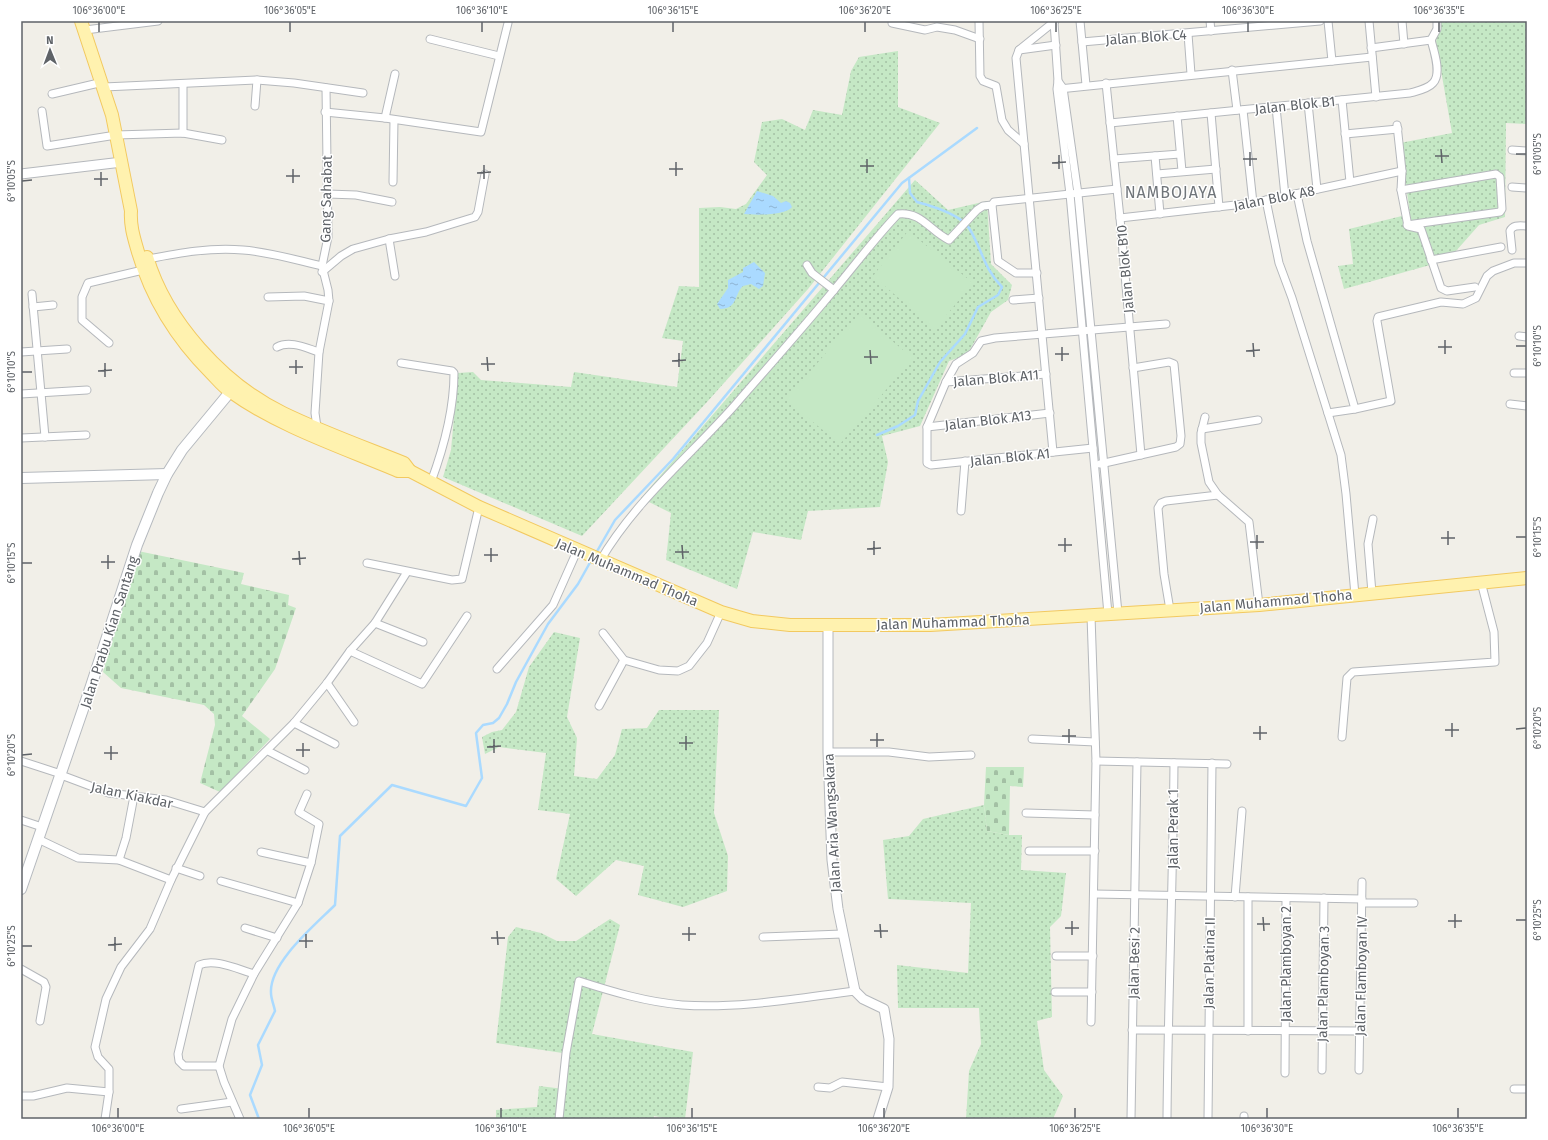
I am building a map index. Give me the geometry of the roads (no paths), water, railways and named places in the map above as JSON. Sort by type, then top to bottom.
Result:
[{"type":"main road","name":"Jalan Muhammad Thoha","points":[[83,25],[103,85],[122,162],[130,211],[137,219],[146,264],[169,307],[202,358],[230,392],[398,471],[410,471]]},
{"type":"main road","name":"Jalan Muhammad Thoha","points":[[202,358],[280,416],[317,427],[404,463],[410,471],[479,507],[598,560],[721,612],[752,621],[790,625],[828,626],[930,625],[1259,605],[1527,578]]},
{"type":"main road","name":"Jalan Prabu Kian Santang","points":[[21,889],[137,544],[167,474],[182,450],[230,392]]},
{"type":"main road","points":[[21,478],[167,474]]},
{"type":"street","points":[[83,25],[158,21]]},
{"type":"street","points":[[979,21],[980,76],[983,81],[996,86],[1002,120],[1008,130],[1024,144]]},
{"type":"street","points":[[1080,21],[1086,85]]},
{"type":"street","points":[[1210,21],[1211,31]]},
{"type":"street","name":"Jalan Blok C4","points":[[1082,42],[1188,34],[1287,23],[1320,21]]},
{"type":"street","points":[[1328,21],[1332,61]]},
{"type":"street","points":[[1369,21],[1376,97]]},
{"type":"street","points":[[1402,21],[1404,44]]},
{"type":"street","points":[[1371,48],[1431,40],[1437,29],[1437,21]]},
{"type":"street","points":[[1054,22],[1058,81],[1074,194],[1104,464],[1113,614]]},
{"type":"street","points":[[1053,452],[1016,58],[1019,50],[1054,22]]},
{"type":"street","points":[[325,112],[385,118],[481,132],[508,23]]},
{"type":"street","points":[[892,23],[925,30],[937,27],[955,30],[980,39]]},
{"type":"street","points":[[1188,34],[1191,74]]},
{"type":"street","points":[[430,39],[499,56]]},
{"type":"street","name":"Jalan Blok B1","points":[[1110,123],[1410,93],[1434,83],[1437,76],[1431,40]]},
{"type":"street","points":[[1019,50],[1056,45]]},
{"type":"street","points":[[1060,88],[1372,57]]},
{"type":"street","points":[[1232,70],[1240,110],[1252,203]]},
{"type":"street","points":[[385,118],[395,74]]},
{"type":"street","points":[[52,94],[103,85],[183,84],[257,80],[363,93]]},
{"type":"street","points":[[255,106],[257,80]]},
{"type":"street","name":"Jalan Blok B10","points":[[1106,83],[1120,218],[1141,455]]},
{"type":"street","points":[[183,84],[183,133]]},
{"type":"street","name":"Gang Sahabat","points":[[317,427],[315,413],[319,352],[329,301],[328,290],[322,269],[328,237],[325,112],[326,88]]},
{"type":"street","points":[[1342,100],[1350,182]]},
{"type":"street","points":[[1308,103],[1317,189]]},
{"type":"street","points":[[1276,107],[1285,196]]},
{"type":"street","points":[[42,112],[47,146],[116,135],[183,133],[222,140]]},
{"type":"street","points":[[1210,113],[1219,207]]},
{"type":"street","points":[[1177,116],[1182,172]]},
{"type":"street","points":[[393,182],[394,120]]},
{"type":"street","points":[[1345,134],[1397,127],[1402,171],[1401,190],[1408,225],[1410,228],[1420,229],[1441,288],[1444,290],[1475,288]]},
{"type":"street","points":[[1512,150],[1527,151]]},
{"type":"street","points":[[1114,159],[1180,154]]},
{"type":"street","points":[[1155,156],[1160,214]]},
{"type":"street","points":[[21,174],[122,162]]},
{"type":"street","points":[[1157,174],[1216,169]]},
{"type":"street","name":"Jalan Blok A8","points":[[1120,218],[1252,203],[1402,171]]},
{"type":"street","points":[[109,343],[82,320],[82,298],[88,283],[146,264],[201,250],[242,250],[281,256],[322,269],[353,248],[426,232],[475,217],[478,212],[485,174]]},
{"type":"street","points":[[1401,190],[1496,174],[1500,176],[1502,209],[1500,212],[1408,225]]},
{"type":"street","points":[[1512,187],[1527,188]]},
{"type":"street","points":[[598,560],[635,511],[692,449],[724,418],[898,214],[907,212],[916,216],[949,240],[977,210],[983,206],[992,205],[994,202],[1117,189]]},
{"type":"street","points":[[328,194],[356,195],[392,202]]},
{"type":"street","points":[[1074,194],[1082,331],[1093,448],[1113,614]]},
{"type":"street","points":[[1297,194],[1306,241],[1355,409]]},
{"type":"street","points":[[1266,200],[1278,263],[1292,298],[1341,455],[1355,595]]},
{"type":"street","points":[[992,205],[998,262],[1015,273],[1036,273]]},
{"type":"street","points":[[1512,250],[1511,228],[1516,226],[1527,226]]},
{"type":"street","points":[[389,239],[395,276]]},
{"type":"street","points":[[1431,260],[1501,247]]},
{"type":"street","points":[[1328,413],[1391,401],[1377,321],[1378,317],[1441,302],[1463,304],[1472,301],[1476,298],[1487,276],[1493,271],[1514,263],[1527,263]]},
{"type":"street","points":[[807,265],[817,277],[834,290]]},
{"type":"street","points":[[32,294],[45,437]]},
{"type":"street","points":[[268,297],[304,296],[329,301]]},
{"type":"street","points":[[1013,300],[1039,298]]},
{"type":"street","points":[[33,307],[53,305]]},
{"type":"street","points":[[927,427],[946,382],[956,364],[973,353],[981,341],[995,338],[1166,324]]},
{"type":"street","points":[[277,347],[283,344],[291,344],[319,352]]},
{"type":"street","points":[[21,352],[67,349]]},
{"type":"street","points":[[1095,464],[1104,464],[1176,447],[1180,444],[1181,436],[1174,364],[1169,362],[1133,368]]},
{"type":"street","points":[[401,363],[452,371],[454,373],[449,419],[444,444],[432,482]]},
{"type":"street","points":[[1514,373],[1527,374]]},
{"type":"street","name":"Jalan Blok A11","points":[[946,382],[1046,374]]},
{"type":"street","points":[[21,394],[87,390]]},
{"type":"street","points":[[1510,404],[1527,406]]},
{"type":"street","name":"Jalan Blok A13","points":[[927,427],[1050,413]]},
{"type":"street","points":[[1205,417],[1201,443],[1208,477],[1218,496],[1249,522],[1259,605]]},
{"type":"street","points":[[1202,430],[1258,420]]},
{"type":"street","name":"Jalan Blok A1","points":[[927,427],[927,463],[934,464],[1093,448]]},
{"type":"street","points":[[21,438],[86,436]]},
{"type":"street","points":[[961,511],[965,461]]},
{"type":"street","points":[[1170,610],[1164,574],[1158,508],[1161,503],[1166,502],[1218,496]]},
{"type":"street","points":[[367,563],[452,580],[462,578],[479,507]]},
{"type":"street","points":[[1372,593],[1368,544],[1373,519]]},
{"type":"street","points":[[497,669],[553,605],[579,551]]},
{"type":"street","points":[[105,1119],[109,1092],[109,1069],[98,1057],[95,1046],[106,999],[121,967],[150,929],[176,868],[205,812],[268,751],[294,723],[327,683],[350,651],[375,624],[407,572]]},
{"type":"street","points":[[1342,737],[1347,678],[1352,672],[1495,662],[1494,632],[1481,582]]},
{"type":"street","points":[[603,633],[624,660],[659,670],[678,671],[689,666],[707,643],[721,612]]},
{"type":"street","points":[[350,651],[422,684],[467,616]]},
{"type":"street","points":[[1091,616],[1096,762],[1091,1022]]},
{"type":"street","points":[[375,624],[423,642]]},
{"type":"street","name":"Jalan Aria Wangsakara","points":[[828,626],[828,752],[832,860],[842,934],[855,991]]},
{"type":"street","points":[[599,706],[624,660]]},
{"type":"street","points":[[327,683],[354,722]]},
{"type":"street","points":[[294,723],[335,744]]},
{"type":"street","points":[[1032,739],[1095,742]]},
{"type":"street","points":[[268,751],[305,770]]},
{"type":"street","points":[[828,752],[889,752],[929,757],[971,755]]},
{"type":"street","name":"Jalan Kiakdar","points":[[21,761],[109,793],[166,800],[205,812]]},
{"type":"street","points":[[1096,762],[1227,764]]},
{"type":"street","name":"Jalan Besi 2","points":[[1131,1119],[1137,762]]},
{"type":"street","name":"Jalan Perak 1","points":[[1167,1119],[1167,1030],[1172,896],[1174,763]]},
{"type":"street","name":"Jalan Platina II","points":[[1208,1119],[1212,763]]},
{"type":"street","points":[[240,1119],[219,1066],[232,1019],[254,974],[298,903],[311,862],[319,824],[299,812],[307,794]]},
{"type":"street","points":[[119,860],[126,838],[134,796]]},
{"type":"street","points":[[1235,897],[1242,811]]},
{"type":"street","points":[[1026,813],[1095,814]]},
{"type":"street","points":[[21,820],[42,827]]},
{"type":"street","points":[[38,839],[78,858],[119,860],[171,880]]},
{"type":"street","points":[[1029,851],[1095,850]]},
{"type":"street","points":[[261,852],[311,862]]},
{"type":"street","points":[[176,868],[200,876]]},
{"type":"street","points":[[221,881],[298,903]]},
{"type":"street","name":"Jalan Flamboyan IV","points":[[1359,1070],[1362,882]]},
{"type":"street","points":[[1094,894],[1324,898],[1362,901],[1414,902]]},
{"type":"street","points":[[1248,897],[1248,1030]]},
{"type":"street","name":"Jalan Plamboyan 2","points":[[1285,1073],[1286,898]]},
{"type":"street","name":"Jalan Plamboyan 3","points":[[1322,1070],[1324,898]]},
{"type":"street","points":[[245,928],[277,938]]},
{"type":"street","points":[[762,937],[842,934]]},
{"type":"street","points":[[1056,956],[1093,956]]},
{"type":"street","points":[[219,1066],[184,1066],[179,1061],[178,1054],[199,965],[207,962],[218,963],[254,974]]},
{"type":"street","points":[[21,969],[44,982],[46,987],[40,1022]]},
{"type":"street","points":[[559,1119],[566,1053],[579,981],[624,995],[682,1005],[729,1005],[855,991],[863,999],[884,1009],[889,1039],[888,1087],[878,1119]]},
{"type":"street","points":[[1055,992],[1092,992]]},
{"type":"street","points":[[1132,1030],[1360,1031]]},
{"type":"street","points":[[818,1087],[830,1088],[842,1082],[888,1087]]},
{"type":"street","points":[[21,1096],[33,1096],[67,1088],[109,1092]]},
{"type":"street","points":[[1514,1089],[1527,1089]]},
{"type":"street","points":[[181,1108],[232,1102]]},
{"type":"water","points":[[757,191],[773,196],[781,203],[786,201],[790,203],[792,207],[783,212],[777,213],[762,215],[744,214]]},
{"type":"water","points":[[754,262],[765,273],[763,286],[759,289],[751,284],[743,286],[730,307],[720,309],[717,304],[728,288],[728,280],[743,272],[743,268]]},
{"type":"waterway","points":[[596,553],[615,520],[673,459],[902,183],[977,128]]},
{"type":"waterway","points":[[877,435],[898,426],[915,415],[918,401],[940,362],[965,334],[978,307],[998,295],[1002,287],[991,273],[969,228],[965,223],[945,211],[917,202],[910,193],[909,178]]},
{"type":"waterway","points":[[259,1119],[250,1095],[262,1065],[258,1045],[275,1011],[271,995],[272,981],[277,969],[285,957],[305,934],[335,905],[340,836],[392,785],[466,806],[482,778],[476,733],[483,725],[493,723],[499,718],[507,704],[516,682],[548,624],[578,584],[592,559]]},
{"type":"district","name":"NAMBOJAYA","points":[[1171,192]]}]
